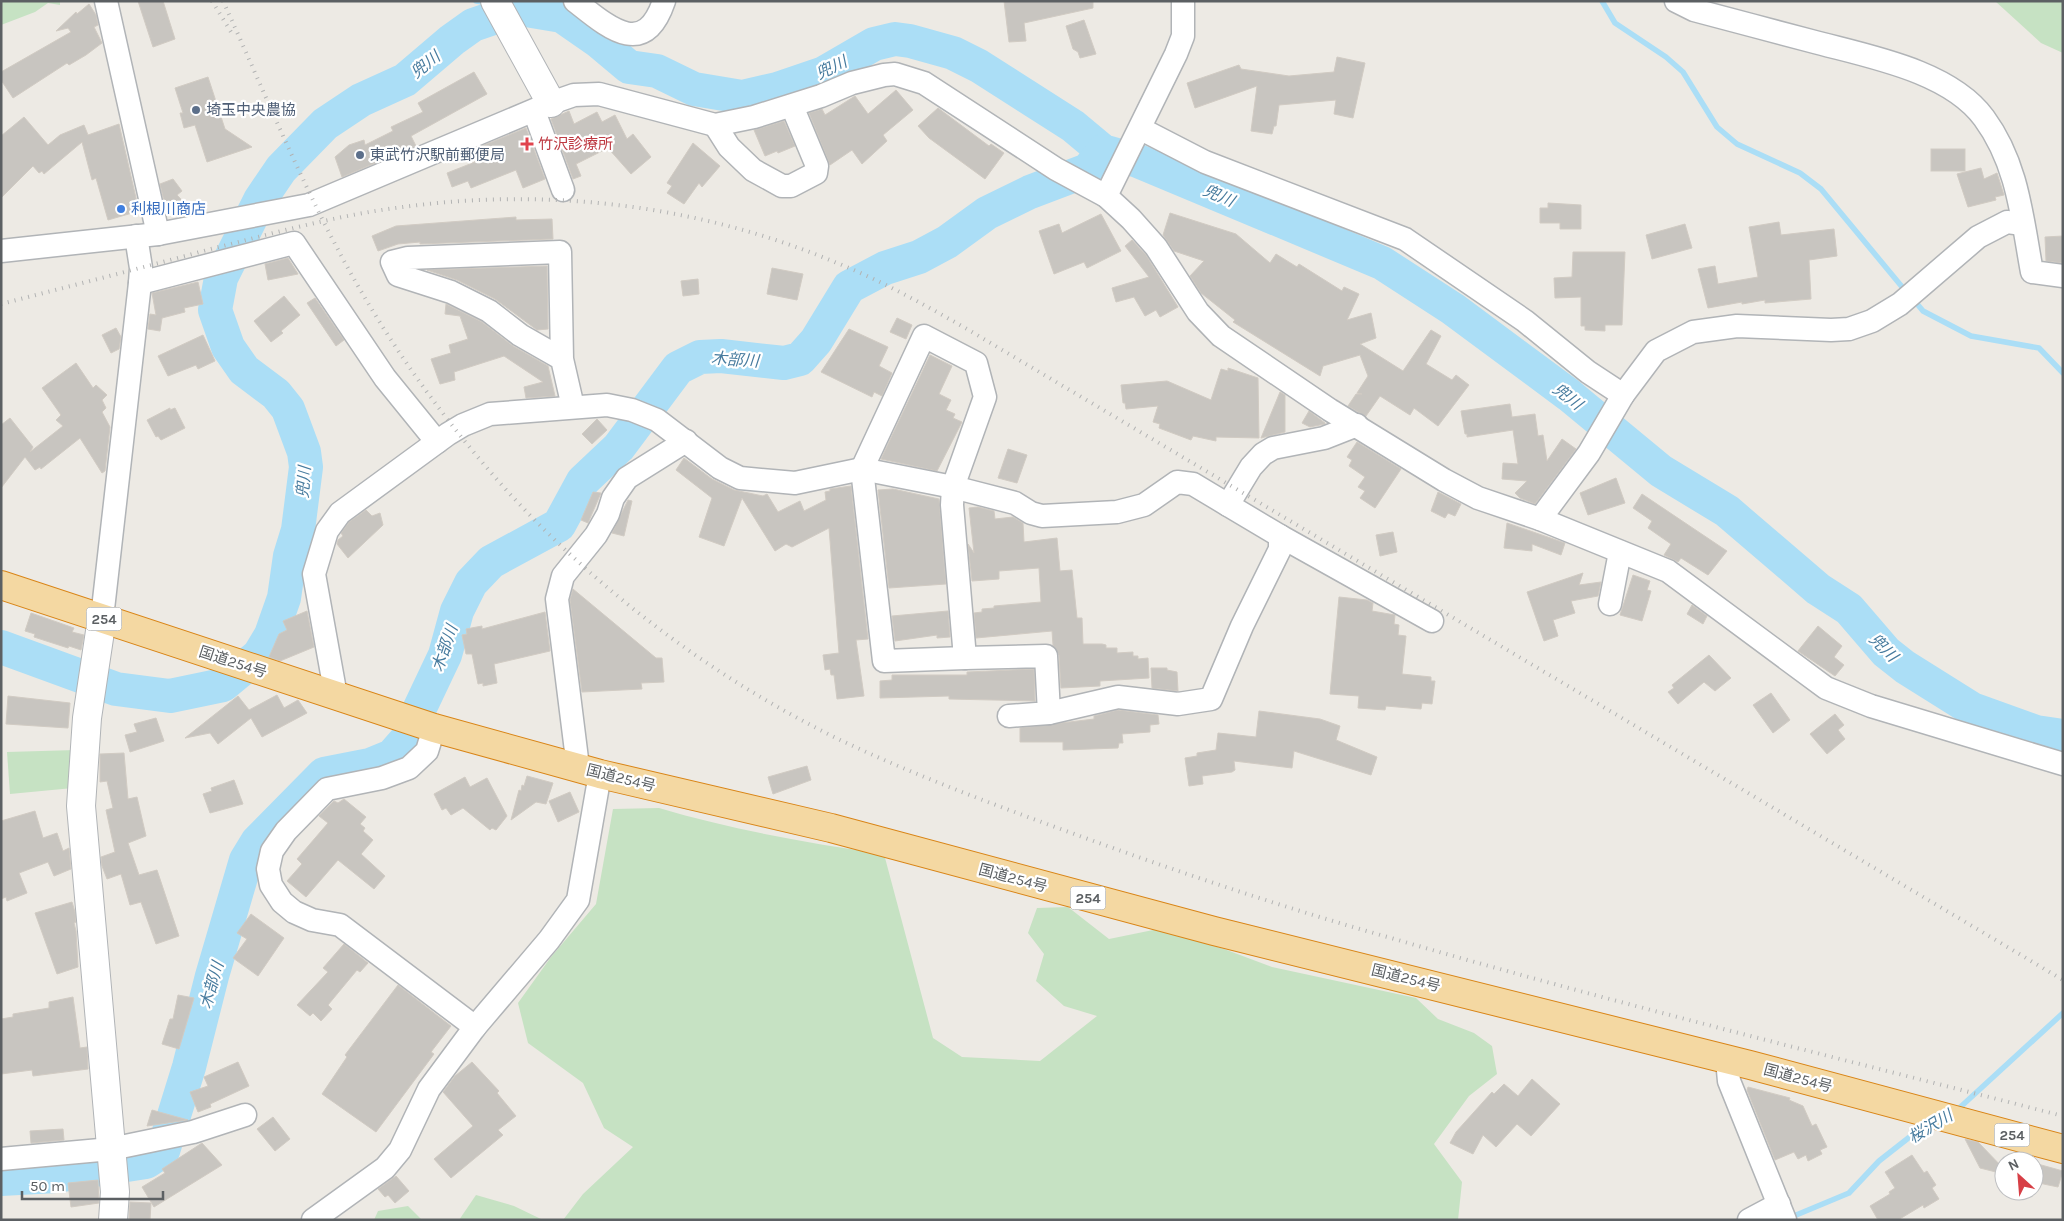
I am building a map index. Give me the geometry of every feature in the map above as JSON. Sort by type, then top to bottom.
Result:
[{"type":"highway","name":"国道254号","points":[[1,585],[434,728],[589,771],[831,828],[1214,931],[1727,1060],[2063,1150]]},
{"type":"street","points":[[106,1],[158,234]]},
{"type":"street","points":[[495,1],[514,34],[542,107],[563,190]]},
{"type":"street","points":[[575,1],[622,33],[636,33],[651,29],[659,18],[664,1]]},
{"type":"street","points":[[1108,192],[1139,133],[1183,36],[1183,1]]},
{"type":"street","points":[[1676,1],[1694,10],[1905,68],[1950,88],[1974,105],[1986,120],[2018,188],[2032,272],[2063,276]]},
{"type":"street","points":[[1,252],[158,234],[309,205],[542,107],[574,96],[599,94],[716,125],[792,106],[852,83],[884,75],[908,77],[924,83],[1081,184],[1108,192],[1156,247],[1198,312],[1221,336],[1444,480],[1470,494],[1540,519],[1668,571],[1826,688],[1871,706],[2063,764]]},
{"type":"street","points":[[716,125],[729,147],[753,170],[782,186],[792,186],[816,174],[817,166],[792,106]]},
{"type":"street","points":[[1139,133],[1205,162],[1405,239],[1517,315],[1588,372],[1620,401]]},
{"type":"street","points":[[1540,519],[1589,453],[1620,401],[1656,351],[1693,332],[1737,326],[1849,329],[1872,321],[1900,304],[1978,237],[2007,222],[2023,224]]},
{"type":"street","points":[[113,1220],[115,1192],[81,806],[87,718],[102,618],[140,283],[141,268],[136,236]]},
{"type":"street","points":[[140,283],[294,244],[386,378],[437,442]]},
{"type":"street","points":[[562,359],[520,336],[481,307],[451,292],[398,275],[392,262],[408,258],[560,252],[562,359],[573,407]]},
{"type":"street","points":[[965,658],[952,505],[953,487],[985,397],[976,363],[924,336],[862,469],[884,661],[1046,656],[1049,713]]},
{"type":"street","points":[[336,696],[314,574],[327,531],[340,512],[463,425],[490,414],[573,407],[607,405],[632,410],[657,420],[720,468],[740,478],[763,482],[795,483],[862,469],[953,487],[1015,503],[1031,513],[1042,516],[1117,512],[1144,505],[1177,482],[1193,484],[1280,536],[1432,621]]},
{"type":"street","points":[[1228,505],[1251,467],[1263,454],[1273,448],[1324,438],[1357,425]]},
{"type":"street","points":[[314,1220],[385,1168],[400,1150],[429,1089],[474,1027],[549,940],[578,900],[589,771],[557,599],[563,576],[596,535],[620,486],[627,478],[686,441]]},
{"type":"street","points":[[1009,716],[1049,713],[1118,697],[1178,704],[1211,699],[1242,626],[1280,549],[1280,536]]},
{"type":"street","points":[[1610,604],[1620,552]]},
{"type":"street","points":[[434,728],[427,751],[409,768],[382,778],[327,789],[286,831],[272,852],[268,869],[271,885],[282,902],[294,912],[312,920],[340,925],[474,1027]]},
{"type":"street","points":[[1727,1060],[1729,1081],[1782,1212],[1749,1220]]},
{"type":"street","points":[[1,1159],[111,1149],[193,1132],[245,1116]]},
{"type":"green space","points":[[1,1],[60,1],[60,5],[48,3],[35,12],[1,25]]},
{"type":"green space","points":[[1995,1],[2063,1],[2063,53],[2041,43]]},
{"type":"green space","points":[[76,750],[73,788],[10,794],[7,752]]},
{"type":"green space","points":[[659,808],[771,835],[884,854],[933,1038],[962,1057],[1040,1061],[1097,1016],[1064,1006],[1036,981],[1044,954],[1028,933],[1037,908],[1068,907],[1109,939],[1158,929],[1224,949],[1272,967],[1416,998],[1438,1019],[1474,1033],[1492,1046],[1497,1074],[1469,1096],[1434,1144],[1462,1182],[1458,1220],[563,1220],[583,1194],[633,1147],[604,1128],[583,1083],[528,1043],[518,1003],[551,957],[596,904],[613,809]]},
{"type":"green space","points":[[476,1195],[514,1206],[543,1220],[459,1220]]},
{"type":"green space","points":[[408,1206],[422,1220],[374,1220],[378,1211]]},
{"type":"building","points":[[138,1],[163,1],[175,39],[153,47]]},
{"type":"building","points":[[1004,1],[1093,1],[1093,8],[1024,23],[1026,41],[1009,42]]},
{"type":"building","points":[[89,4],[96,15],[98,25],[94,27],[102,43],[86,55],[69,65],[67,63],[13,98],[1,80],[1,72],[71,32],[68,28],[56,31],[76,12],[77,14]]},
{"type":"building","points":[[1084,20],[1096,54],[1080,58],[1078,52],[1073,49],[1066,26]]},
{"type":"building","points":[[1337,57],[1365,63],[1353,118],[1334,114],[1336,100],[1279,105],[1276,126],[1274,126],[1272,134],[1251,131],[1257,86],[1195,108],[1187,83],[1239,65],[1241,69],[1289,76],[1334,72]]},
{"type":"building","points":[[474,72],[487,94],[411,136],[416,146],[342,177],[335,157],[349,145],[364,140],[365,145],[393,131],[391,127],[423,112],[418,103]]},
{"type":"building","points":[[208,77],[225,129],[252,147],[207,162],[195,125],[184,128],[180,113],[183,113],[175,88]]},
{"type":"building","points":[[896,90],[913,110],[883,135],[887,141],[862,164],[852,150],[830,165],[809,113],[822,109],[825,115],[855,96],[868,114]]},
{"type":"building","points":[[938,108],[989,146],[991,144],[1004,153],[985,179],[929,138],[918,126]]},
{"type":"building","points":[[569,111],[574,124],[597,112],[602,122],[615,115],[627,139],[633,134],[651,157],[631,174],[608,148],[576,164],[581,176],[573,179],[551,119]]},
{"type":"building","points":[[24,117],[48,145],[60,135],[84,125],[88,135],[119,124],[139,211],[108,220],[96,178],[92,180],[82,142],[44,174],[42,171],[39,173],[33,166],[1,198],[1,136]]},
{"type":"building","points":[[784,121],[795,146],[765,156],[754,130]]},
{"type":"building","points":[[526,128],[545,179],[523,188],[516,170],[471,188],[468,181],[452,187],[447,173],[475,162],[474,157],[485,152],[482,146]]},
{"type":"building","points":[[693,143],[720,166],[702,187],[699,183],[684,204],[667,193],[672,186],[667,183]]},
{"type":"building","points":[[1931,149],[1965,149],[1965,171],[1931,171]]},
{"type":"building","points":[[1981,168],[1984,179],[1997,173],[2004,195],[1995,197],[1996,200],[1968,207],[1957,174]]},
{"type":"building","points":[[173,179],[182,191],[177,195],[195,214],[177,217],[165,205],[160,184]]},
{"type":"building","points":[[1548,203],[1581,205],[1581,229],[1560,229],[1560,223],[1540,223],[1540,208],[1548,208]]},
{"type":"building","points":[[1170,213],[1236,234],[1270,263],[1276,254],[1297,267],[1299,264],[1342,291],[1344,287],[1359,294],[1347,320],[1371,313],[1376,338],[1360,344],[1403,371],[1431,330],[1441,336],[1426,364],[1452,380],[1456,375],[1469,385],[1438,426],[1414,408],[1410,415],[1380,396],[1366,416],[1358,412],[1348,406],[1356,394],[1362,394],[1357,393],[1368,376],[1360,355],[1323,366],[1320,376],[1233,322],[1235,320],[1201,293],[1190,276],[1204,261],[1174,251],[1163,235]]},
{"type":"building","points":[[1101,214],[1121,251],[1087,268],[1084,262],[1054,274],[1039,231],[1059,224],[1062,233]]},
{"type":"building","points":[[516,217],[516,220],[552,219],[553,239],[420,244],[420,242],[398,244],[378,251],[372,236],[396,226]]},
{"type":"building","points":[[1779,222],[1781,235],[1834,229],[1837,256],[1809,260],[1811,299],[1765,303],[1765,300],[1742,304],[1742,302],[1708,308],[1698,269],[1715,266],[1718,284],[1758,277],[1749,227]]},
{"type":"building","points":[[1685,224],[1692,248],[1652,259],[1646,235]]},
{"type":"building","points":[[2063,236],[2063,263],[2046,261],[2045,237]]},
{"type":"building","points":[[1132,240],[1146,255],[1178,307],[1160,317],[1156,310],[1145,316],[1134,297],[1116,302],[1112,288],[1149,277],[1125,246]]},
{"type":"building","points":[[1573,252],[1625,252],[1622,325],[1605,325],[1605,331],[1585,330],[1585,326],[1581,326],[1581,297],[1555,298],[1554,278],[1572,277]]},
{"type":"building","points":[[288,258],[298,274],[268,280],[265,264]]},
{"type":"building","points":[[547,266],[548,329],[537,330],[495,299],[457,280],[427,270]]},
{"type":"building","points":[[772,268],[803,274],[797,300],[767,294]]},
{"type":"building","points":[[698,279],[699,294],[683,296],[681,281]]},
{"type":"building","points":[[198,282],[203,304],[184,308],[185,312],[162,318],[160,331],[148,329],[150,314],[156,315],[152,293]]},
{"type":"building","points":[[284,296],[300,315],[281,331],[283,333],[271,342],[254,321]]},
{"type":"building","points":[[315,298],[344,340],[336,346],[307,303]]},
{"type":"building","points":[[446,304],[482,322],[513,346],[548,366],[555,396],[526,398],[524,387],[543,382],[504,356],[454,372],[455,380],[440,384],[431,359],[451,353],[449,345],[468,339],[460,316],[445,314]]},
{"type":"building","points":[[897,318],[912,325],[906,339],[890,332]]},
{"type":"building","points":[[116,328],[121,337],[119,349],[111,353],[102,335]]},
{"type":"building","points":[[849,329],[888,347],[879,366],[892,373],[882,396],[874,392],[872,397],[821,372]]},
{"type":"building","points":[[203,335],[215,361],[198,369],[196,365],[168,376],[158,356]]},
{"type":"building","points":[[930,355],[952,366],[939,394],[951,400],[946,410],[955,414],[953,418],[962,422],[937,471],[881,459]]},
{"type":"building","points":[[76,363],[93,388],[96,385],[107,395],[102,400],[106,408],[102,412],[110,427],[105,471],[102,473],[80,438],[41,469],[40,467],[35,470],[25,457],[1,488],[1,425],[10,418],[33,447],[30,452],[63,426],[56,420],[61,415],[42,388]]},
{"type":"building","points":[[1228,368],[1258,378],[1259,438],[1216,437],[1216,441],[1193,436],[1191,440],[1159,428],[1160,424],[1153,422],[1158,406],[1126,409],[1125,403],[1123,403],[1121,385],[1167,381],[1211,400],[1221,369],[1228,371]]},
{"type":"building","points":[[1280,392],[1285,395],[1285,432],[1261,438]]},
{"type":"building","points":[[1510,404],[1512,417],[1535,414],[1538,436],[1543,435],[1547,461],[1562,439],[1576,449],[1535,504],[1520,498],[1515,493],[1527,481],[1502,479],[1503,463],[1518,464],[1513,430],[1467,437],[1467,434],[1465,434],[1461,411]]},
{"type":"building","points":[[170,408],[170,410],[175,408],[185,428],[161,440],[158,436],[156,437],[147,420]]},
{"type":"building","points":[[1309,411],[1325,424],[1310,427],[1302,423]]},
{"type":"building","points":[[597,419],[607,430],[592,444],[582,434]]},
{"type":"building","points":[[1357,442],[1401,469],[1375,508],[1360,498],[1365,491],[1358,487],[1365,477],[1349,466],[1352,460],[1347,457]]},
{"type":"building","points":[[1008,449],[1027,455],[1017,483],[998,478]]},
{"type":"building","points":[[684,458],[712,479],[734,490],[763,496],[767,494],[778,512],[800,501],[804,511],[826,500],[825,492],[830,491],[830,489],[851,486],[868,639],[856,640],[864,696],[837,699],[834,675],[831,675],[830,669],[825,670],[823,655],[839,653],[829,528],[792,547],[786,544],[775,551],[742,498],[724,546],[699,537],[712,498],[676,470]]},
{"type":"building","points":[[1616,478],[1625,503],[1588,515],[1580,493]]},
{"type":"building","points":[[893,489],[939,499],[946,584],[889,588],[878,490]]},
{"type":"building","points":[[593,492],[601,493],[588,523],[581,520]]},
{"type":"building","points":[[1438,492],[1461,504],[1455,516],[1448,513],[1445,518],[1431,511]]},
{"type":"building","points":[[1642,494],[1727,551],[1708,575],[1681,558],[1678,562],[1664,555],[1671,544],[1648,528],[1652,521],[1633,508]]},
{"type":"building","points":[[628,500],[632,501],[624,536],[612,533]]},
{"type":"building","points":[[978,507],[994,511],[995,519],[1013,517],[1023,523],[1024,542],[1057,538],[1060,571],[1072,570],[1077,618],[1082,618],[1083,644],[1102,644],[1106,645],[1106,648],[1117,648],[1117,653],[1133,652],[1133,656],[1138,656],[1138,659],[1148,658],[1149,678],[1100,681],[1100,686],[1061,688],[1059,655],[1053,645],[1052,631],[976,638],[974,613],[982,612],[982,609],[994,608],[994,606],[1041,602],[1039,568],[999,571],[999,579],[972,581],[968,544],[974,553],[969,508]]},
{"type":"building","points":[[366,510],[372,516],[380,513],[383,525],[348,558],[337,544],[338,540],[343,536],[341,533],[349,522]]},
{"type":"building","points":[[1507,523],[1565,543],[1561,555],[1532,544],[1532,551],[1504,548]]},
{"type":"building","points":[[1393,532],[1397,552],[1380,556],[1376,535]]},
{"type":"building","points":[[1583,573],[1579,585],[1601,582],[1598,596],[1571,601],[1575,613],[1553,620],[1558,636],[1544,641],[1527,592]]},
{"type":"building","points":[[1633,575],[1650,581],[1647,590],[1651,591],[1642,621],[1620,615]]},
{"type":"building","points":[[573,589],[656,658],[662,658],[664,682],[641,683],[642,689],[582,692],[570,600]]},
{"type":"building","points":[[1339,597],[1367,600],[1373,603],[1372,611],[1395,615],[1394,624],[1399,625],[1398,635],[1406,636],[1402,674],[1431,677],[1431,681],[1435,681],[1432,704],[1422,703],[1421,709],[1386,706],[1385,710],[1358,708],[1359,696],[1330,694]]},
{"type":"building","points":[[1692,605],[1707,616],[1703,624],[1687,614]]},
{"type":"building","points":[[307,611],[314,647],[280,661],[269,657],[279,634],[287,630],[283,621]]},
{"type":"building","points":[[948,611],[950,637],[937,638],[937,635],[895,641],[892,616]]},
{"type":"building","points":[[545,612],[550,651],[494,664],[497,683],[483,686],[483,683],[478,684],[472,654],[466,654],[462,635],[467,634],[466,629],[482,626],[482,629]]},
{"type":"building","points":[[31,613],[74,628],[72,632],[84,635],[81,650],[69,646],[68,648],[34,637],[35,634],[25,631]]},
{"type":"building","points":[[1818,626],[1842,646],[1834,657],[1844,665],[1835,676],[1798,651]]},
{"type":"building","points":[[1709,655],[1731,678],[1715,691],[1704,682],[1678,704],[1668,692],[1674,688],[1672,685]]},
{"type":"building","points":[[1151,668],[1167,668],[1167,670],[1177,672],[1178,691],[1152,688]]},
{"type":"building","points":[[1034,669],[1035,701],[949,699],[949,696],[880,698],[880,681],[892,680],[892,675],[967,675],[967,672]]},
{"type":"building","points":[[1771,693],[1790,720],[1773,733],[1753,705]]},
{"type":"building","points":[[277,695],[284,708],[298,700],[307,713],[262,737],[251,718],[218,744],[210,733],[185,738],[238,696],[249,710]]},
{"type":"building","points":[[8,696],[70,703],[68,728],[6,724]]},
{"type":"building","points":[[1118,710],[1158,715],[1159,724],[1150,725],[1150,732],[1122,734],[1123,743],[1119,743],[1118,748],[1063,750],[1063,742],[1020,742],[1020,728],[1094,719],[1094,716]]},
{"type":"building","points":[[1259,711],[1320,719],[1340,726],[1336,740],[1377,757],[1371,775],[1294,751],[1292,768],[1234,761],[1235,770],[1232,772],[1202,776],[1203,784],[1189,786],[1185,758],[1197,756],[1197,753],[1216,750],[1218,733],[1256,737]]},
{"type":"building","points":[[1835,714],[1844,725],[1838,730],[1845,739],[1827,754],[1810,734]]},
{"type":"building","points":[[156,718],[164,741],[130,752],[125,735],[137,732],[134,724]]},
{"type":"building","points":[[124,753],[128,799],[137,797],[146,836],[128,843],[139,875],[157,870],[179,936],[156,944],[141,902],[130,905],[121,874],[107,879],[102,866],[101,857],[115,852],[106,810],[113,808],[107,781],[100,782],[100,754]]},
{"type":"building","points":[[807,766],[811,780],[773,794],[768,777]]},
{"type":"building","points":[[527,776],[553,783],[546,804],[536,802],[511,820],[519,790],[521,791],[522,785],[524,786]]},
{"type":"building","points":[[465,777],[470,787],[487,778],[507,816],[496,830],[492,828],[490,830],[463,808],[451,815],[446,808],[442,810],[434,794]]},
{"type":"building","points":[[234,780],[243,804],[210,813],[203,794],[212,791],[211,788]]},
{"type":"building","points":[[570,792],[579,812],[558,822],[549,801]]},
{"type":"building","points":[[344,799],[366,817],[360,824],[365,828],[363,831],[373,840],[361,854],[385,876],[374,889],[338,860],[306,897],[287,881],[302,864],[297,859],[328,823],[319,816],[334,801],[338,803]]},
{"type":"building","points":[[35,811],[43,838],[57,833],[63,851],[69,848],[71,869],[54,876],[48,862],[19,873],[27,893],[7,901],[6,897],[1,899],[1,821]]},
{"type":"building","points":[[72,902],[76,922],[74,923],[78,967],[57,974],[35,913]]},
{"type":"building","points":[[251,914],[284,938],[258,976],[233,958],[247,939],[237,933]]},
{"type":"building","points":[[344,944],[368,963],[360,972],[357,970],[328,1005],[332,1009],[321,1021],[313,1013],[310,1016],[297,1005],[328,972],[323,968]]},
{"type":"building","points":[[398,985],[451,1026],[431,1052],[434,1054],[376,1132],[322,1094],[347,1057],[345,1055]]},
{"type":"building","points":[[178,995],[194,998],[179,1049],[162,1044],[170,1019],[173,1019]]},
{"type":"building","points":[[73,997],[80,1048],[87,1047],[88,1069],[33,1076],[32,1070],[1,1074],[1,1019],[13,1017],[13,1014],[49,1008],[49,1002]]},
{"type":"building","points":[[238,1062],[249,1086],[210,1104],[211,1107],[198,1112],[190,1092],[208,1086],[204,1077]]},
{"type":"building","points":[[472,1062],[499,1091],[497,1093],[516,1116],[498,1130],[503,1135],[451,1178],[434,1159],[473,1126],[443,1092],[455,1076]]},
{"type":"building","points":[[1532,1079],[1560,1104],[1531,1136],[1517,1124],[1496,1147],[1483,1135],[1473,1154],[1450,1143],[1456,1132],[1492,1092],[1494,1094],[1504,1084],[1518,1096]]},
{"type":"building","points":[[1748,1087],[1790,1098],[1789,1100],[1803,1106],[1812,1126],[1816,1124],[1827,1147],[1820,1150],[1822,1154],[1808,1161],[1806,1155],[1798,1159],[1794,1152],[1775,1160],[1747,1090]]},
{"type":"building","points":[[152,1110],[188,1120],[147,1126]]},
{"type":"building","points":[[273,1117],[290,1139],[275,1151],[257,1129]]},
{"type":"building","points":[[63,1129],[64,1140],[31,1143],[30,1131]]},
{"type":"building","points":[[1965,1139],[1978,1142],[1994,1159],[1994,1172],[1980,1168]]},
{"type":"building","points":[[202,1143],[222,1165],[154,1207],[142,1187],[165,1173],[162,1169]]},
{"type":"building","points":[[1912,1155],[1924,1173],[1927,1171],[1936,1185],[1932,1188],[1939,1199],[1924,1208],[1923,1205],[1898,1220],[1878,1220],[1870,1206],[1890,1194],[1889,1192],[1895,1188],[1885,1172]]},
{"type":"building","points":[[2044,1166],[2063,1171],[2058,1187],[2044,1184]]},
{"type":"building","points":[[396,1176],[409,1191],[395,1203],[388,1195],[385,1197],[378,1189]]},
{"type":"building","points":[[98,1180],[99,1203],[71,1207],[68,1183]]},
{"type":"building","points":[[130,1202],[151,1203],[150,1220],[129,1220]]},
{"type":"waterway","points":[[476,1],[489,3]]},
{"type":"waterway","points":[[1602,1],[1615,23],[1666,57],[1683,72],[1717,127],[1737,144],[1800,173],[1821,189],[1903,288]]},
{"type":"waterway","name":"兜川","points":[[508,7],[520,9]]},
{"type":"waterway","name":"兜川","points":[[1,647],[116,689],[170,696],[223,685],[259,655],[271,635],[284,598],[290,556],[298,530],[306,467],[304,452],[288,409],[276,394],[244,370],[228,347],[215,310],[221,278],[260,200],[281,169],[325,124],[361,100],[405,80],[452,40],[473,25],[520,9],[562,16],[598,41],[629,67],[657,71],[694,89],[742,97],[777,89],[824,73],[874,44],[895,39],[910,41],[953,53],[979,66],[1073,126],[1103,151],[1138,161],[1382,263],[1453,309],[1569,395],[1661,471],[1727,511],[1818,589],[1849,609],[1886,652],[1905,667],[1972,709],[2036,732],[2063,736]]},
{"type":"waterway","name":"木部川","points":[[418,712],[445,655],[457,611],[471,583],[491,562],[559,525],[583,481],[619,447],[678,368],[700,357],[721,356],[784,363],[800,359],[816,341],[849,287],[885,268],[919,257],[947,242],[987,213],[1030,192],[1088,170],[1103,151]]},
{"type":"waterway","points":[[1913,299],[1923,311],[1971,336],[2039,348],[2063,373]]},
{"type":"waterway","name":"木部川","points":[[1,1179],[56,1176],[146,1162],[163,1151],[189,1067],[212,976],[246,860],[257,842],[324,774],[370,765],[392,756],[406,740]]},
{"type":"waterway","name":"桜沢川","points":[[1955,1112],[2063,1013]]},
{"type":"waterway","name":"桜沢川","points":[[1789,1218],[1849,1193],[1879,1161],[1916,1132],[1934,1124]]},
{"type":"railway","points":[[212,1],[231,32]]},
{"type":"railway","points":[[223,1],[331,237],[382,326],[438,407],[500,483],[574,558],[655,626],[742,686],[834,737],[924,777],[1155,863],[1312,915],[1474,962],[1726,1030],[2063,1116]]},
{"type":"railway","points":[[1,304],[330,220],[379,210],[458,201],[513,199],[623,206],[678,215],[732,227],[785,243],[870,278],[919,302],[967,329],[2063,980]]},
{"type":"place","name":"埼玉中央農協","points":[[196,110]]},
{"type":"place","name":"竹沢診療所","points":[[527,144]]},
{"type":"place","name":"東武竹沢駅前郵便局","points":[[360,155]]},
{"type":"place","name":"利根川商店","points":[[121,209]]}]
